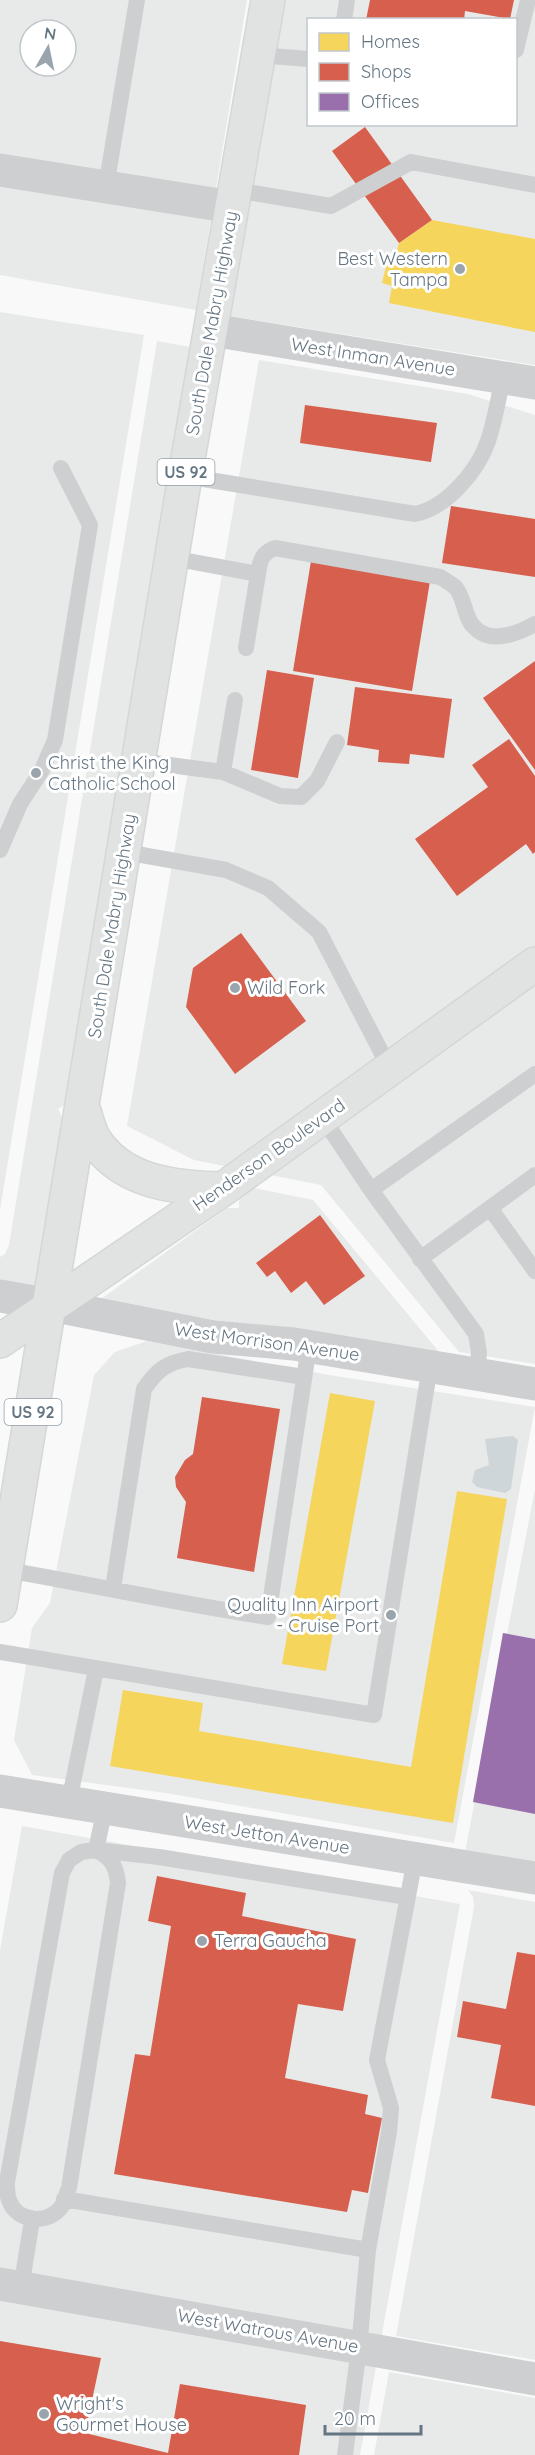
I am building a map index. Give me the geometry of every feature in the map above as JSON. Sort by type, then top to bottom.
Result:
[{"type":"main road","name":"South Dale Mabry Highway","points":[[0,1605],[51,1305],[185,476],[268,0]]},
{"type":"main road","name":"Henderson Boulevard","points":[[0,1341],[223,1189],[535,964]]},
{"type":"main road","points":[[82,1106],[93,1137],[110,1157],[140,1178],[173,1186],[223,1189]]},
{"type":"main road","points":[[0,1480],[15,1520]]},
{"type":"street","points":[[0,170],[106,187],[233,199]]},
{"type":"street","name":"West Inman Avenue","points":[[212,330],[535,383]]},
{"type":"street","name":"West Morrison Avenue","points":[[0,1296],[213,1337],[306,1362],[430,1366],[535,1384]]},
{"type":"street","name":"West Jetton Avenue","points":[[0,1791],[535,1878]]},
{"type":"street","name":"West Watrous Avenue","points":[[10,2286],[535,2379]]},
{"type":"lane","points":[[106,187],[137,0]]},
{"type":"lane","points":[[344,18],[347,0]]},
{"type":"lane","points":[[517,46],[528,0]]},
{"type":"lane","points":[[259,55],[307,58]]},
{"type":"lane","points":[[233,199],[330,206],[411,162],[535,184]]},
{"type":"lane","points":[[185,476],[415,514],[426,512],[438,505],[481,457],[488,441],[503,378]]},
{"type":"lane","points":[[0,850],[20,804],[42,770],[55,740],[90,525],[61,468]]},
{"type":"lane","points":[[246,648],[261,560],[266,552],[275,548],[440,576],[456,588],[473,627],[486,634],[499,637],[516,635],[535,624]]},
{"type":"lane","points":[[172,558],[258,574]]},
{"type":"lane","points":[[223,772],[234,700]]},
{"type":"lane","points":[[139,761],[223,772],[280,796],[301,797],[317,782],[337,742]]},
{"type":"lane","points":[[125,852],[226,870],[268,888],[319,932],[390,1069]]},
{"type":"lane","points":[[371,1190],[535,1074]]},
{"type":"lane","points":[[322,1117],[371,1190],[476,1334],[479,1353],[477,1374]]},
{"type":"lane","points":[[420,1259],[535,1175]]},
{"type":"lane","points":[[490,1208],[535,1271]]},
{"type":"lane","points":[[6,1570],[113,1588],[169,1602],[268,1617],[306,1362],[188,1359],[169,1362],[155,1373],[144,1389],[113,1588]]},
{"type":"lane","points":[[0,1652],[374,1715],[430,1366]]},
{"type":"lane","points":[[69,1802],[96,1669]]},
{"type":"lane","points":[[96,1850],[105,1808]]},
{"type":"lane","points":[[96,1850],[108,1856],[116,1868],[118,1883],[69,2188],[61,2207],[46,2218],[32,2220],[22,2216],[9,2201],[9,2170],[62,1873],[69,1860],[81,1852],[96,1850],[159,1857],[407,1897]]},
{"type":"lane","points":[[345,2455],[359,2348],[368,2250],[389,2132],[391,2108],[377,2060],[415,1859]]},
{"type":"lane","points":[[64,2199],[368,2250]]},
{"type":"lane","points":[[10,2286],[32,2220]]},
{"type":"shaded area","points":[[0,0],[247,0],[196,310],[0,275]]},
{"type":"shaded area","points":[[281,0],[535,0],[535,365],[229,316]]},
{"type":"shaded area","name":"Christ the King Catholic School","points":[[0,312],[144,335],[0,1210]]},
{"type":"shaded area","points":[[157,341],[190,347],[66,1104],[58,1109],[63,1119],[34,1293],[0,1283],[0,1257],[5,1254],[9,1245]]},
{"type":"shaded area","points":[[259,360],[468,394],[535,415],[535,1364],[459,1352],[321,1185],[194,1160],[127,1126]]},
{"type":"shaded area","points":[[254,1188],[313,1200],[445,1359],[94,1304],[227,1208],[239,1208],[239,1199]]},
{"type":"shaded area","name":"Quality Inn Airport - Cruise Port","points":[[147,1341],[329,1375],[535,1407],[454,1843],[166,1793],[32,1775],[14,1740],[32,1628],[50,1603],[94,1375],[115,1352]]},
{"type":"shaded area","points":[[513,1436],[518,1440],[511,1489],[505,1493],[477,1487],[472,1482],[475,1470],[489,1465],[485,1439]]},
{"type":"shaded area","points":[[535,1489],[535,1864],[465,1852]]},
{"type":"shaded area","points":[[22,1826],[460,1904],[360,2455],[0,2455],[0,1950]]},
{"type":"shaded area","points":[[468,1890],[535,1902],[535,2360],[396,2336],[474,1907],[473,1897]]},
{"type":"shaded area","points":[[389,2372],[535,2398],[535,2455],[374,2455]]},
{"type":"building: Homes","name":"Best Western Tampa","points":[[432,220],[535,239],[535,332],[389,303],[392,286],[382,283],[389,254],[396,255],[399,243]]},
{"type":"building: Homes","points":[[330,1393],[375,1401],[326,1671],[282,1664]]},
{"type":"building: Homes","points":[[457,1491],[507,1499],[453,1823],[110,1766],[123,1690],[203,1703],[199,1731],[411,1767]]},
{"type":"building: Shops","points":[[370,0],[514,0],[510,18],[465,11],[464,18],[366,18]]},
{"type":"building: Shops","points":[[365,127],[432,220],[399,243],[332,151]]},
{"type":"building: Shops","points":[[305,405],[437,423],[431,462],[300,443]]},
{"type":"building: Shops","points":[[451,506],[535,519],[535,577],[442,563]]},
{"type":"building: Shops","points":[[311,561],[430,581],[412,691],[293,671]]},
{"type":"building: Shops","points":[[535,661],[535,770],[483,698]]},
{"type":"building: Shops","points":[[267,670],[314,678],[298,778],[251,770]]},
{"type":"building: Shops","points":[[355,687],[452,699],[444,758],[410,754],[409,764],[378,762],[379,750],[347,745]]},
{"type":"building: Shops","points":[[509,739],[535,776],[535,852],[533,854],[526,844],[457,896],[415,839],[488,787],[472,765]]},
{"type":"building: Shops","name":"Wild Fork","points":[[241,933],[306,1021],[235,1074],[186,1007],[193,968]]},
{"type":"building: Shops","points":[[320,1215],[365,1276],[324,1305],[306,1281],[291,1293],[275,1271],[267,1277],[256,1263]]},
{"type":"building: Shops","points":[[202,1397],[280,1409],[254,1572],[177,1558],[186,1502],[176,1487],[175,1477],[185,1460],[193,1454]]},
{"type":"building: Shops","points":[[157,1876],[246,1893],[242,1916],[356,1939],[343,2011],[298,2004],[285,2078],[368,2095],[365,2114],[382,2118],[368,2193],[352,2190],[347,2212],[114,2174],[135,2054],[150,2056],[171,1926],[148,1921]]},
{"type":"building: Shops","points":[[517,1952],[535,1955],[535,2106],[491,2098],[501,2045],[457,2037],[463,2001],[506,2009]]},
{"type":"building: Shops","points":[[0,2341],[101,2358],[85,2433],[168,2453],[180,2384],[306,2405],[299,2455],[0,2455]]},
{"type":"building: Offices","points":[[503,1633],[535,1639],[535,1814],[473,1802]]},
{"type":"place","name":"Best Western Tampa","points":[[460,269]]},
{"type":"place","name":"Christ the King Catholic School","points":[[36,773]]},
{"type":"place","name":"Wild Fork","points":[[235,988]]},
{"type":"place","name":"Quality Inn Airport - Cruise Port","points":[[391,1615]]},
{"type":"place","name":"Terra Gaucha","points":[[202,1941]]},
{"type":"place","name":"Wright's Gourmet House","points":[[44,2414]]}]
